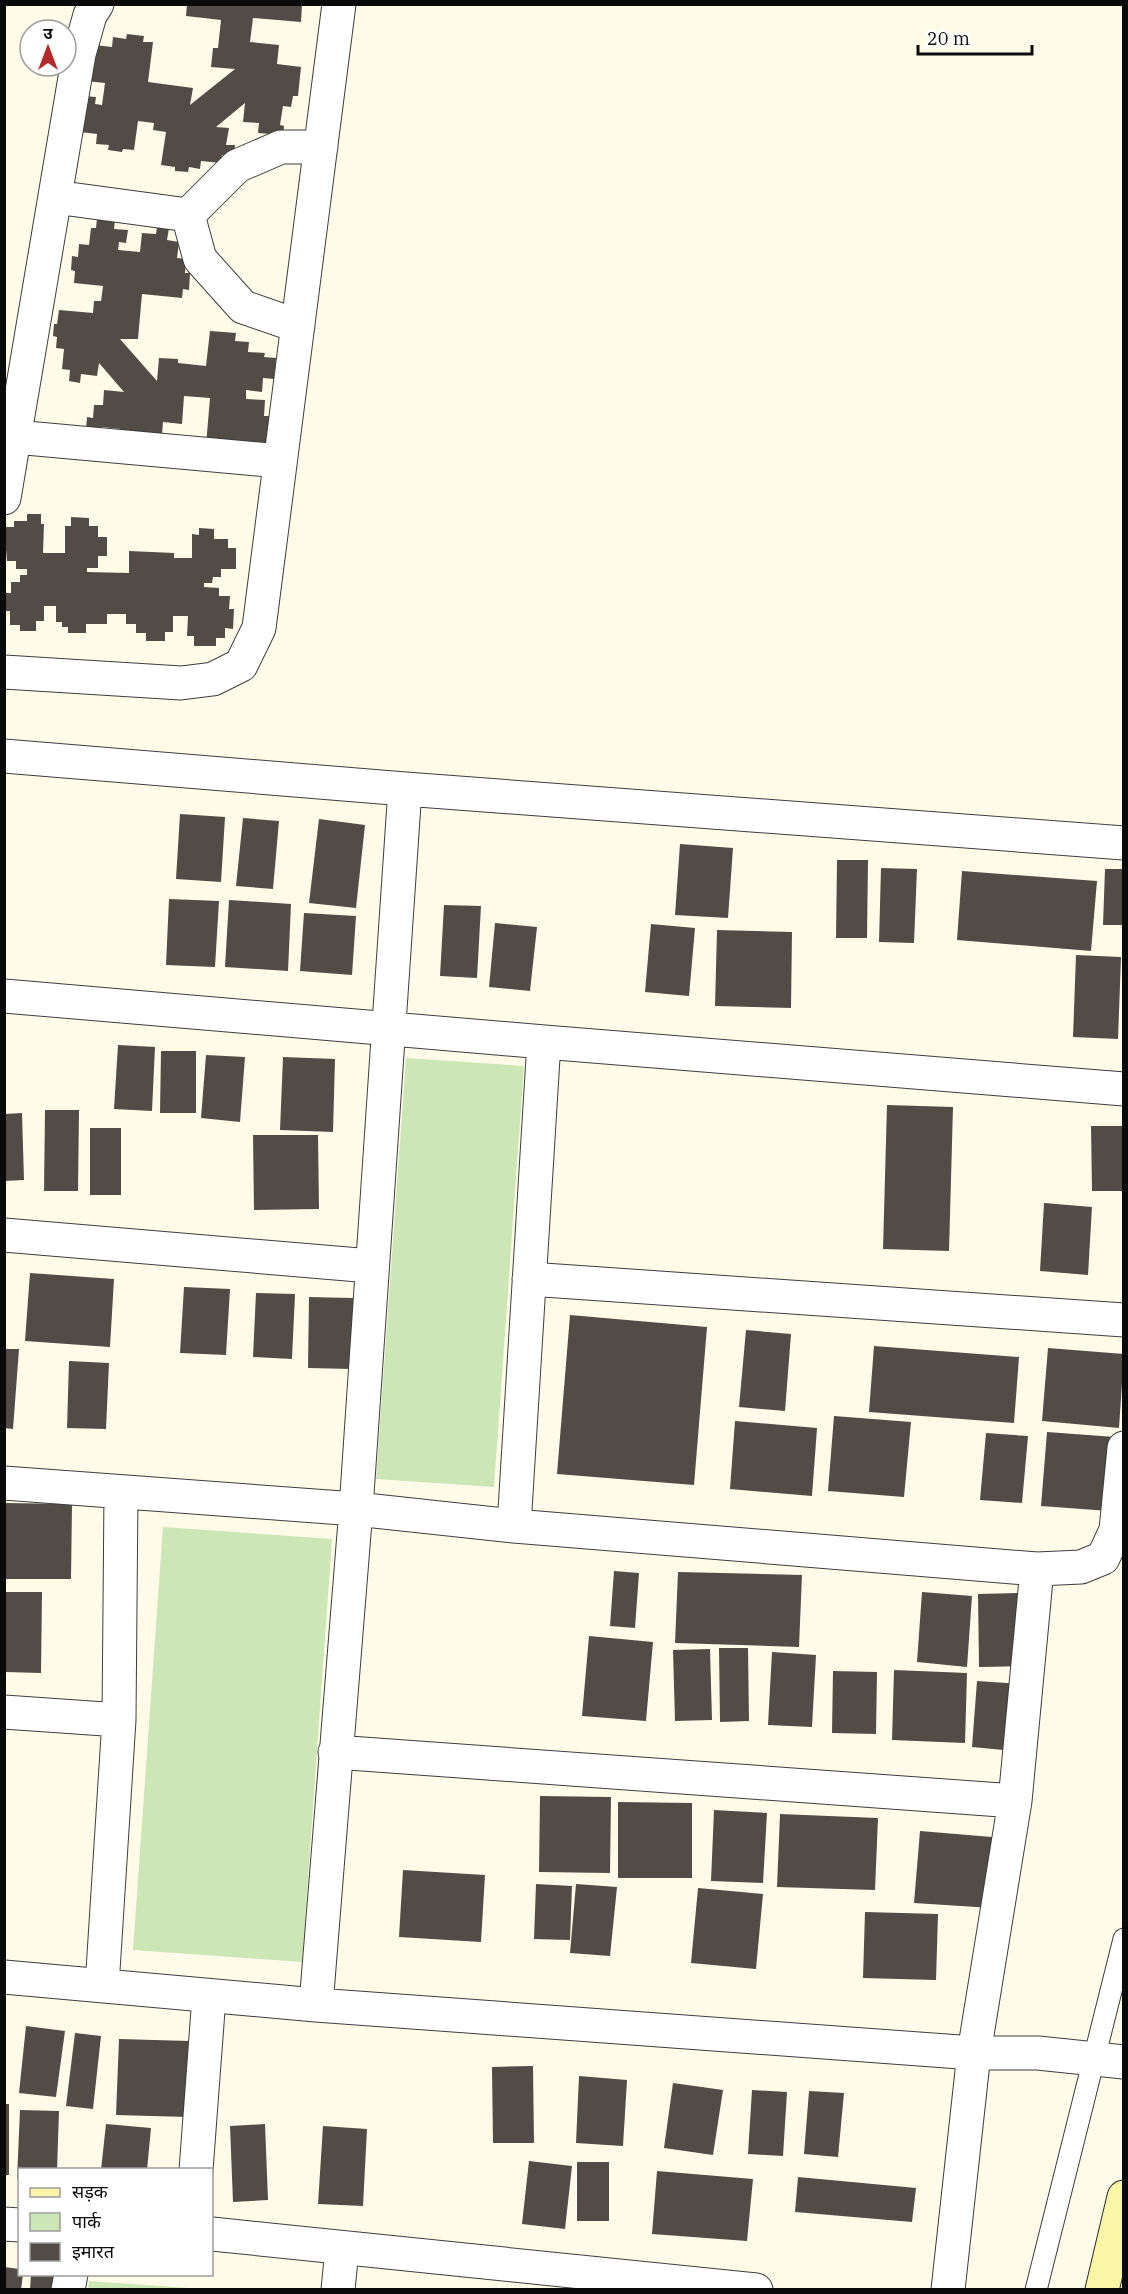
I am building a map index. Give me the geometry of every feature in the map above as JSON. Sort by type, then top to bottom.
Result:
[{"type":"street","points":[[4,498],[10,437],[79,54],[90,15],[97,4]]},
{"type":"street","points":[[4,672],[181,683],[213,679],[242,665],[259,628],[339,4]]},
{"type":"street","points":[[188,215],[237,166],[281,147],[321,147]]},
{"type":"street","points":[[55,197],[188,215]]},
{"type":"street","points":[[188,215],[200,259],[243,307],[298,326]]},
{"type":"street","points":[[10,437],[280,461]]},
{"type":"street","points":[[4,756],[405,789],[1124,843]]},
{"type":"street","points":[[316,2005],[356,1509],[405,789]]},
{"type":"street","points":[[4,996],[1124,1089]]},
{"type":"street","points":[[514,1526],[544,1042]]},
{"type":"street","points":[[4,1235],[372,1266]]},
{"type":"street","points":[[529,1279],[1124,1320]]},
{"type":"street","points":[[4,1483],[356,1509],[514,1526],[1037,1569],[1081,1567],[1103,1558],[1116,1530],[1124,1448]]},
{"type":"street","points":[[102,1986],[119,1720],[121,1492]]},
{"type":"street","points":[[948,2289],[974,2053],[1015,1801],[1037,1569]]},
{"type":"street","points":[[4,1712],[119,1720]]},
{"type":"street","points":[[335,1752],[1015,1801]]},
{"type":"street","points":[[4,1977],[316,2005],[974,2053],[1038,2053],[1108,2060]]},
{"type":"street","points":[[196,2168],[209,1996]]},
{"type":"street","points":[[1102,2289],[1124,2197]]},
{"type":"street","points":[[213,2234],[342,2249],[756,2289]]},
{"type":"street","points":[[338,2289],[342,2249]]},
{"type":"lane","points":[[1036,2289],[1108,2060],[1124,1939]]},
{"type":"green space","points":[[406,1058],[524,1066],[494,1487],[376,1479]]},
{"type":"green space","points":[[163,1527],[332,1539],[302,1962],[133,1950]]},
{"type":"green space","points":[[89,2281],[202,2289],[88,2289]]},
{"type":"building","points":[[187,4],[302,4],[301,22],[253,18],[250,42],[279,45],[277,64],[301,67],[298,96],[293,96],[291,107],[283,106],[280,125],[284,126],[283,140],[271,134],[258,133],[259,123],[243,122],[245,103],[216,127],[229,128],[226,145],[235,145],[234,157],[222,155],[221,163],[201,161],[200,169],[189,167],[188,172],[175,171],[175,167],[161,165],[166,132],[153,130],[154,123],[138,121],[134,150],[123,149],[122,152],[108,150],[109,145],[96,144],[97,134],[80,132],[83,96],[96,97],[95,104],[102,105],[105,83],[86,81],[95,45],[112,47],[113,37],[126,39],[127,34],[144,36],[143,42],[153,42],[148,82],[193,88],[190,105],[235,69],[211,67],[213,48],[218,48],[221,20],[186,16]]},
{"type":"building","points":[[97,219],[115,220],[114,229],[128,230],[126,243],[119,242],[118,250],[140,252],[142,233],[156,234],[157,227],[169,228],[167,240],[179,242],[177,258],[186,259],[185,273],[190,273],[189,290],[183,289],[182,298],[142,294],[138,339],[120,339],[157,381],[159,358],[178,359],[178,363],[206,366],[210,331],[236,333],[235,341],[249,342],[248,352],[265,353],[264,357],[276,358],[274,379],[263,378],[262,392],[246,390],[246,399],[265,400],[264,416],[270,416],[268,442],[264,442],[263,446],[206,445],[210,398],[184,396],[182,424],[163,422],[161,447],[120,438],[121,429],[102,427],[101,431],[86,430],[87,417],[93,418],[94,405],[103,405],[104,390],[124,392],[99,363],[97,376],[81,374],[80,383],[69,381],[70,370],[62,369],[64,349],[56,348],[57,337],[53,336],[59,310],[93,313],[94,301],[101,301],[103,286],[74,283],[75,271],[71,270],[72,256],[78,257],[79,244],[89,245],[91,228],[96,228]]},
{"type":"building","points":[[27,514],[41,514],[41,524],[44,524],[43,553],[65,553],[65,526],[71,526],[71,517],[89,518],[89,526],[98,526],[98,537],[107,537],[107,556],[98,556],[98,568],[87,568],[87,572],[129,573],[129,551],[174,553],[174,558],[192,558],[192,534],[199,535],[199,528],[214,529],[214,539],[228,539],[228,548],[236,548],[236,569],[221,569],[221,577],[213,577],[212,583],[204,583],[204,587],[219,588],[219,596],[230,596],[229,609],[234,609],[233,629],[225,628],[225,638],[216,638],[216,646],[194,646],[194,636],[187,636],[188,616],[173,616],[173,632],[165,632],[165,641],[146,641],[146,633],[136,633],[136,624],[126,624],[126,614],[107,614],[107,624],[86,624],[86,633],[68,633],[68,627],[62,627],[62,622],[56,622],[56,606],[44,606],[44,621],[36,621],[36,631],[20,631],[20,625],[10,625],[10,611],[4,611],[4,593],[11,593],[11,582],[20,582],[20,575],[27,575],[27,569],[16,569],[16,561],[7,561],[4,527],[14,527],[14,521],[27,521]]},
{"type":"building","points":[[180,814],[225,817],[221,882],[176,879]]},
{"type":"building","points":[[243,818],[279,821],[273,889],[236,886]]},
{"type":"building","points":[[319,819],[365,825],[356,908],[309,903]]},
{"type":"building","points":[[680,844],[733,848],[728,918],[675,915]]},
{"type":"building","points":[[837,860],[868,860],[867,938],[836,938]]},
{"type":"building","points":[[881,868],[917,869],[914,943],[879,942]]},
{"type":"building","points":[[1105,869],[1124,869],[1124,925],[1103,925]]},
{"type":"building","points":[[962,871],[1097,881],[1091,951],[957,940]]},
{"type":"building","points":[[169,899],[219,901],[215,967],[166,965]]},
{"type":"building","points":[[229,900],[291,904],[288,971],[225,967]]},
{"type":"building","points":[[444,905],[481,906],[477,978],[440,976]]},
{"type":"building","points":[[304,913],[356,916],[352,975],[300,971]]},
{"type":"building","points":[[495,923],[537,927],[530,991],[489,987]]},
{"type":"building","points":[[651,924],[695,928],[689,996],[645,992]]},
{"type":"building","points":[[717,930],[792,932],[791,1008],[715,1006]]},
{"type":"building","points":[[1076,955],[1121,957],[1118,1039],[1073,1037]]},
{"type":"building","points":[[118,1045],[155,1047],[152,1111],[114,1109]]},
{"type":"building","points":[[161,1051],[196,1051],[196,1113],[160,1113]]},
{"type":"building","points":[[206,1055],[245,1057],[240,1122],[201,1118]]},
{"type":"building","points":[[283,1057],[335,1059],[333,1132],[280,1130]]},
{"type":"building","points":[[887,1105],[953,1107],[949,1251],[883,1249]]},
{"type":"building","points":[[45,1110],[79,1110],[78,1191],[44,1191]]},
{"type":"building","points":[[22,1113],[24,1180],[4,1181],[4,1114]]},
{"type":"building","points":[[1091,1126],[1124,1126],[1124,1191],[1092,1191]]},
{"type":"building","points":[[90,1128],[121,1128],[121,1195],[90,1195]]},
{"type":"building","points":[[253,1135],[318,1135],[319,1209],[254,1210]]},
{"type":"building","points":[[1044,1203],[1092,1207],[1088,1275],[1040,1271]]},
{"type":"building","points":[[30,1273],[114,1279],[110,1347],[25,1341]]},
{"type":"building","points":[[184,1287],[230,1289],[226,1355],[180,1353]]},
{"type":"building","points":[[256,1293],[295,1294],[292,1359],[253,1357]]},
{"type":"building","points":[[309,1297],[353,1298],[352,1369],[308,1368]]},
{"type":"building","points":[[570,1315],[707,1327],[694,1485],[557,1474]]},
{"type":"building","points":[[746,1330],[791,1334],[785,1411],[739,1407]]},
{"type":"building","points":[[874,1346],[1019,1357],[1014,1423],[869,1412]]},
{"type":"building","points":[[1048,1348],[1124,1354],[1119,1428],[1042,1421]]},
{"type":"building","points":[[4,1349],[19,1349],[13,1429],[4,1428]]},
{"type":"building","points":[[69,1361],[109,1363],[106,1429],[67,1428]]},
{"type":"building","points":[[834,1416],[911,1422],[904,1497],[828,1491]]},
{"type":"building","points":[[735,1421],[817,1428],[812,1496],[730,1489]]},
{"type":"building","points":[[1047,1432],[1115,1437],[1109,1511],[1041,1506]]},
{"type":"building","points":[[986,1433],[1028,1436],[1022,1503],[980,1500]]},
{"type":"building","points":[[4,1503],[72,1504],[71,1579],[4,1579]]},
{"type":"building","points":[[614,1571],[639,1573],[635,1628],[610,1626]]},
{"type":"building","points":[[678,1572],[802,1575],[799,1647],[675,1643]]},
{"type":"building","points":[[5,1592],[42,1592],[41,1673],[5,1672]]},
{"type":"building","points":[[922,1592],[972,1596],[967,1667],[917,1662]]},
{"type":"building","points":[[1023,1593],[1024,1666],[979,1667],[978,1594]]},
{"type":"building","points":[[589,1636],[653,1642],[646,1721],[582,1716]]},
{"type":"building","points":[[719,1648],[748,1648],[749,1721],[720,1722]]},
{"type":"building","points":[[710,1649],[712,1720],[675,1721],[673,1650]]},
{"type":"building","points":[[772,1652],[816,1655],[812,1727],[768,1725]]},
{"type":"building","points":[[894,1670],[967,1673],[965,1743],[892,1740]]},
{"type":"building","points":[[833,1671],[877,1672],[876,1734],[832,1733]]},
{"type":"building","points":[[977,1681],[1020,1684],[1014,1751],[972,1747]]},
{"type":"building","points":[[540,1796],[611,1797],[610,1873],[539,1872]]},
{"type":"building","points":[[618,1802],[692,1803],[692,1878],[618,1878]]},
{"type":"building","points":[[714,1810],[767,1813],[763,1883],[711,1881]]},
{"type":"building","points":[[780,1814],[878,1818],[875,1890],[777,1887]]},
{"type":"building","points":[[920,1831],[1004,1838],[992,1908],[914,1903]]},
{"type":"building","points":[[403,1870],[485,1875],[481,1942],[399,1937]]},
{"type":"building","points":[[536,1884],[572,1886],[570,1940],[534,1939]]},
{"type":"building","points":[[576,1884],[617,1887],[610,1956],[570,1953]]},
{"type":"building","points":[[698,1888],[763,1894],[756,1969],[691,1963]]},
{"type":"building","points":[[865,1912],[938,1914],[936,1980],[863,1978]]},
{"type":"building","points":[[26,2026],[65,2031],[56,2097],[19,2093]]},
{"type":"building","points":[[75,2033],[101,2036],[93,2109],[66,2106]]},
{"type":"building","points":[[119,2039],[190,2041],[188,2117],[116,2115]]},
{"type":"building","points":[[533,2066],[534,2143],[493,2143],[492,2067]]},
{"type":"building","points":[[579,2076],[627,2080],[623,2146],[576,2143]]},
{"type":"building","points":[[673,2083],[723,2090],[713,2155],[664,2148]]},
{"type":"building","points":[[752,2090],[787,2092],[783,2156],[748,2154]]},
{"type":"building","points":[[809,2091],[844,2093],[838,2157],[804,2154]]},
{"type":"building","points":[[4,2104],[9,2104],[9,2175],[4,2175]]},
{"type":"building","points":[[20,2110],[59,2111],[57,2168],[18,2168],[17,2179]]},
{"type":"building","points":[[106,2124],[151,2128],[147,2168],[101,2168]]},
{"type":"building","points":[[265,2124],[268,2200],[233,2202],[230,2126]]},
{"type":"building","points":[[323,2126],[367,2129],[363,2206],[318,2204]]},
{"type":"building","points":[[529,2161],[572,2166],[565,2229],[522,2224]]},
{"type":"building","points":[[577,2162],[609,2162],[609,2221],[577,2221]]},
{"type":"building","points":[[657,2171],[753,2179],[747,2241],[652,2234]]},
{"type":"building","points":[[798,2177],[916,2188],[912,2222],[795,2212]]},
{"type":"building","points":[[4,2267],[18,2269],[18,2276],[23,2276],[21,2290],[4,2290]]},
{"type":"building","points":[[31,2276],[67,2276],[64,2290],[30,2290]]}]
